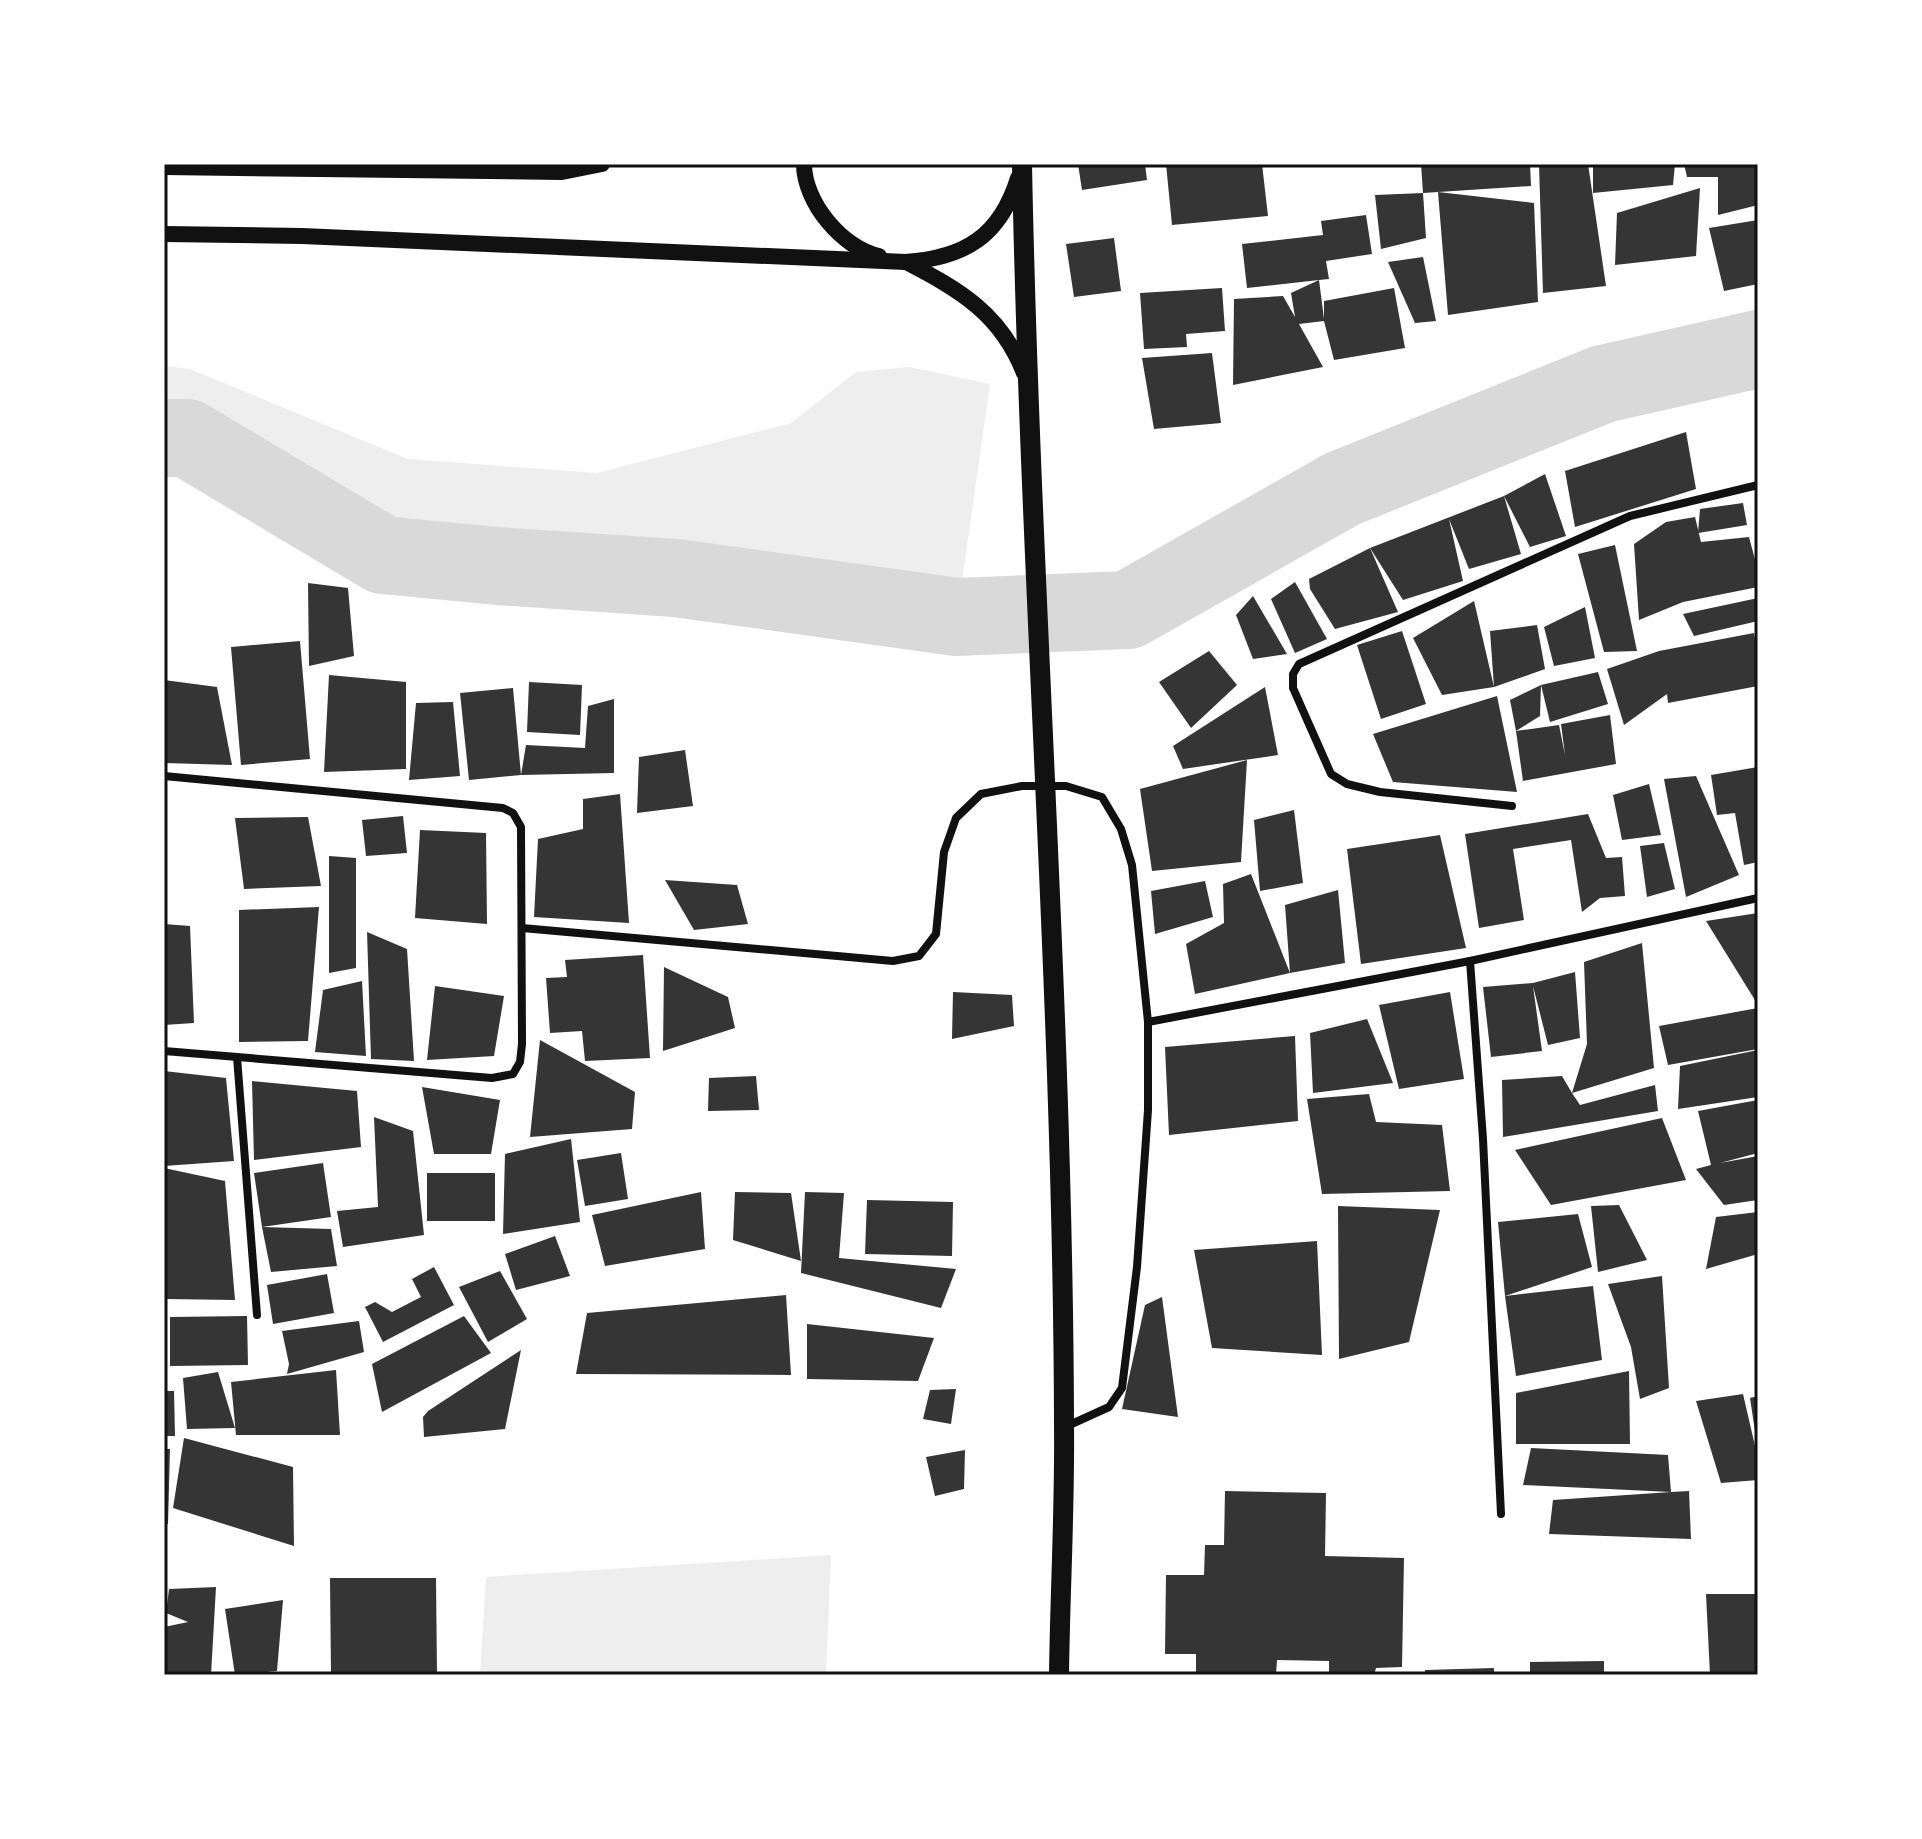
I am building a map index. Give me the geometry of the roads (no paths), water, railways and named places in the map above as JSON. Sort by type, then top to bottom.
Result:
[{"type":"main road","points":[[164,167],[562,172],[602,164]]},
{"type":"main road","points":[[804,164],[816,206],[840,234],[870,254],[906,262],[955,288],[988,315],[1014,347],[1029,385]]},
{"type":"main road","points":[[164,234],[302,236],[906,262],[938,259],[968,247],[993,227],[1011,200],[1022,164]]},
{"type":"main road","points":[[1022,164],[1056,1057],[1065,1427],[1059,1675]]},
{"type":"street","points":[[1512,806],[1380,792],[1347,784],[1331,774],[1293,688],[1293,674],[1299,664],[1630,516],[1758,485]]},
{"type":"street","points":[[164,776],[503,808],[513,813],[521,827],[522,928],[522,1044],[520,1062],[513,1074],[492,1078],[164,1051]]},
{"type":"street","points":[[522,928],[893,961],[919,956],[936,934],[944,852],[956,818],[981,794],[1022,786],[1066,786],[1102,797],[1121,829],[1132,865],[1148,1022],[1148,1110],[1137,1267],[1122,1388],[1109,1407],[1065,1427]]},
{"type":"street","points":[[1148,1022],[1470,961],[1758,898]]},
{"type":"street","points":[[1470,961],[1483,1139],[1501,1514]]},
{"type":"street","points":[[237,1057],[257,1315]]},
{"type":"waterway","points":[[164,438],[187,438],[383,555],[676,578],[957,617],[1128,610],[1342,489],[1603,384],[1758,349]]}]
